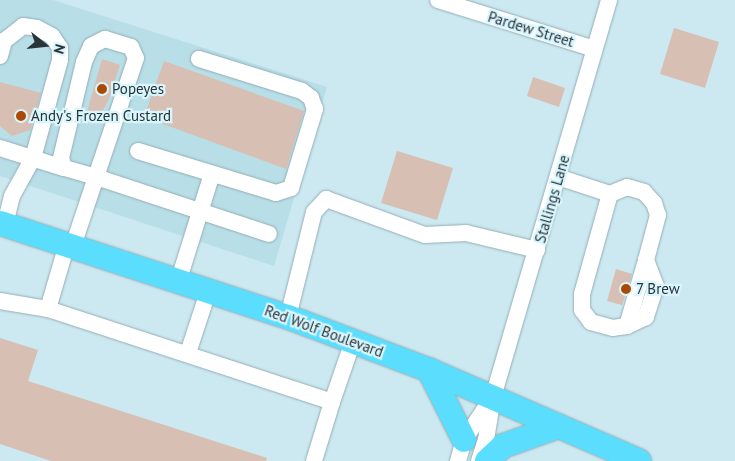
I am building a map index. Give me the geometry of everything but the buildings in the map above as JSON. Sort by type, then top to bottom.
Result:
[{"type":"highway","name":"Red Wolf Boulevard","points":[[2,223],[209,289],[353,341],[430,370],[639,461]]},
{"type":"highway","points":[[430,370],[461,450]]},
{"type":"highway","points":[[487,461],[503,446],[559,426]]},
{"type":"street","name":"Pardew Street","points":[[438,0],[594,49]]},
{"type":"street","name":"Stallings Lane","points":[[479,461],[486,440],[493,397],[609,0]]},
{"type":"street","points":[[0,56],[4,41],[23,26],[37,28],[52,36],[60,48],[60,60],[33,158],[12,196],[2,223]]},
{"type":"street","points":[[48,309],[96,177],[136,58],[135,51],[124,44],[105,39],[91,46],[84,62],[60,158],[64,168]]},
{"type":"street","points":[[138,150],[276,193],[290,188],[315,109],[311,98],[302,91],[199,59]]},
{"type":"street","points":[[0,148],[200,210],[268,234]]},
{"type":"street","points":[[179,279],[212,174]]},
{"type":"street","points":[[558,177],[610,194],[627,186],[644,192],[654,203],[658,215],[646,260],[656,286],[649,309],[646,317],[627,326],[613,328],[592,322],[582,310],[582,294],[610,194]]},
{"type":"street","points":[[288,317],[314,212],[326,200],[425,235],[466,233],[537,250]]},
{"type":"street","points":[[188,353],[209,289]]},
{"type":"street","points":[[0,301],[48,309],[188,353],[332,402]]},
{"type":"street","points":[[314,461],[353,341]]},
{"type":"street","name":"Stallings Lane","points":[[461,450],[493,397]]},
{"type":"shaded area","points":[[0,0],[53,0],[327,87],[274,266],[0,176]]},
{"type":"place","name":"Popeyes","points":[[102,89]]},
{"type":"place","name":"Andy's Frozen Custard","points":[[21,116]]},
{"type":"place","name":"7 Brew","points":[[626,289]]}]
